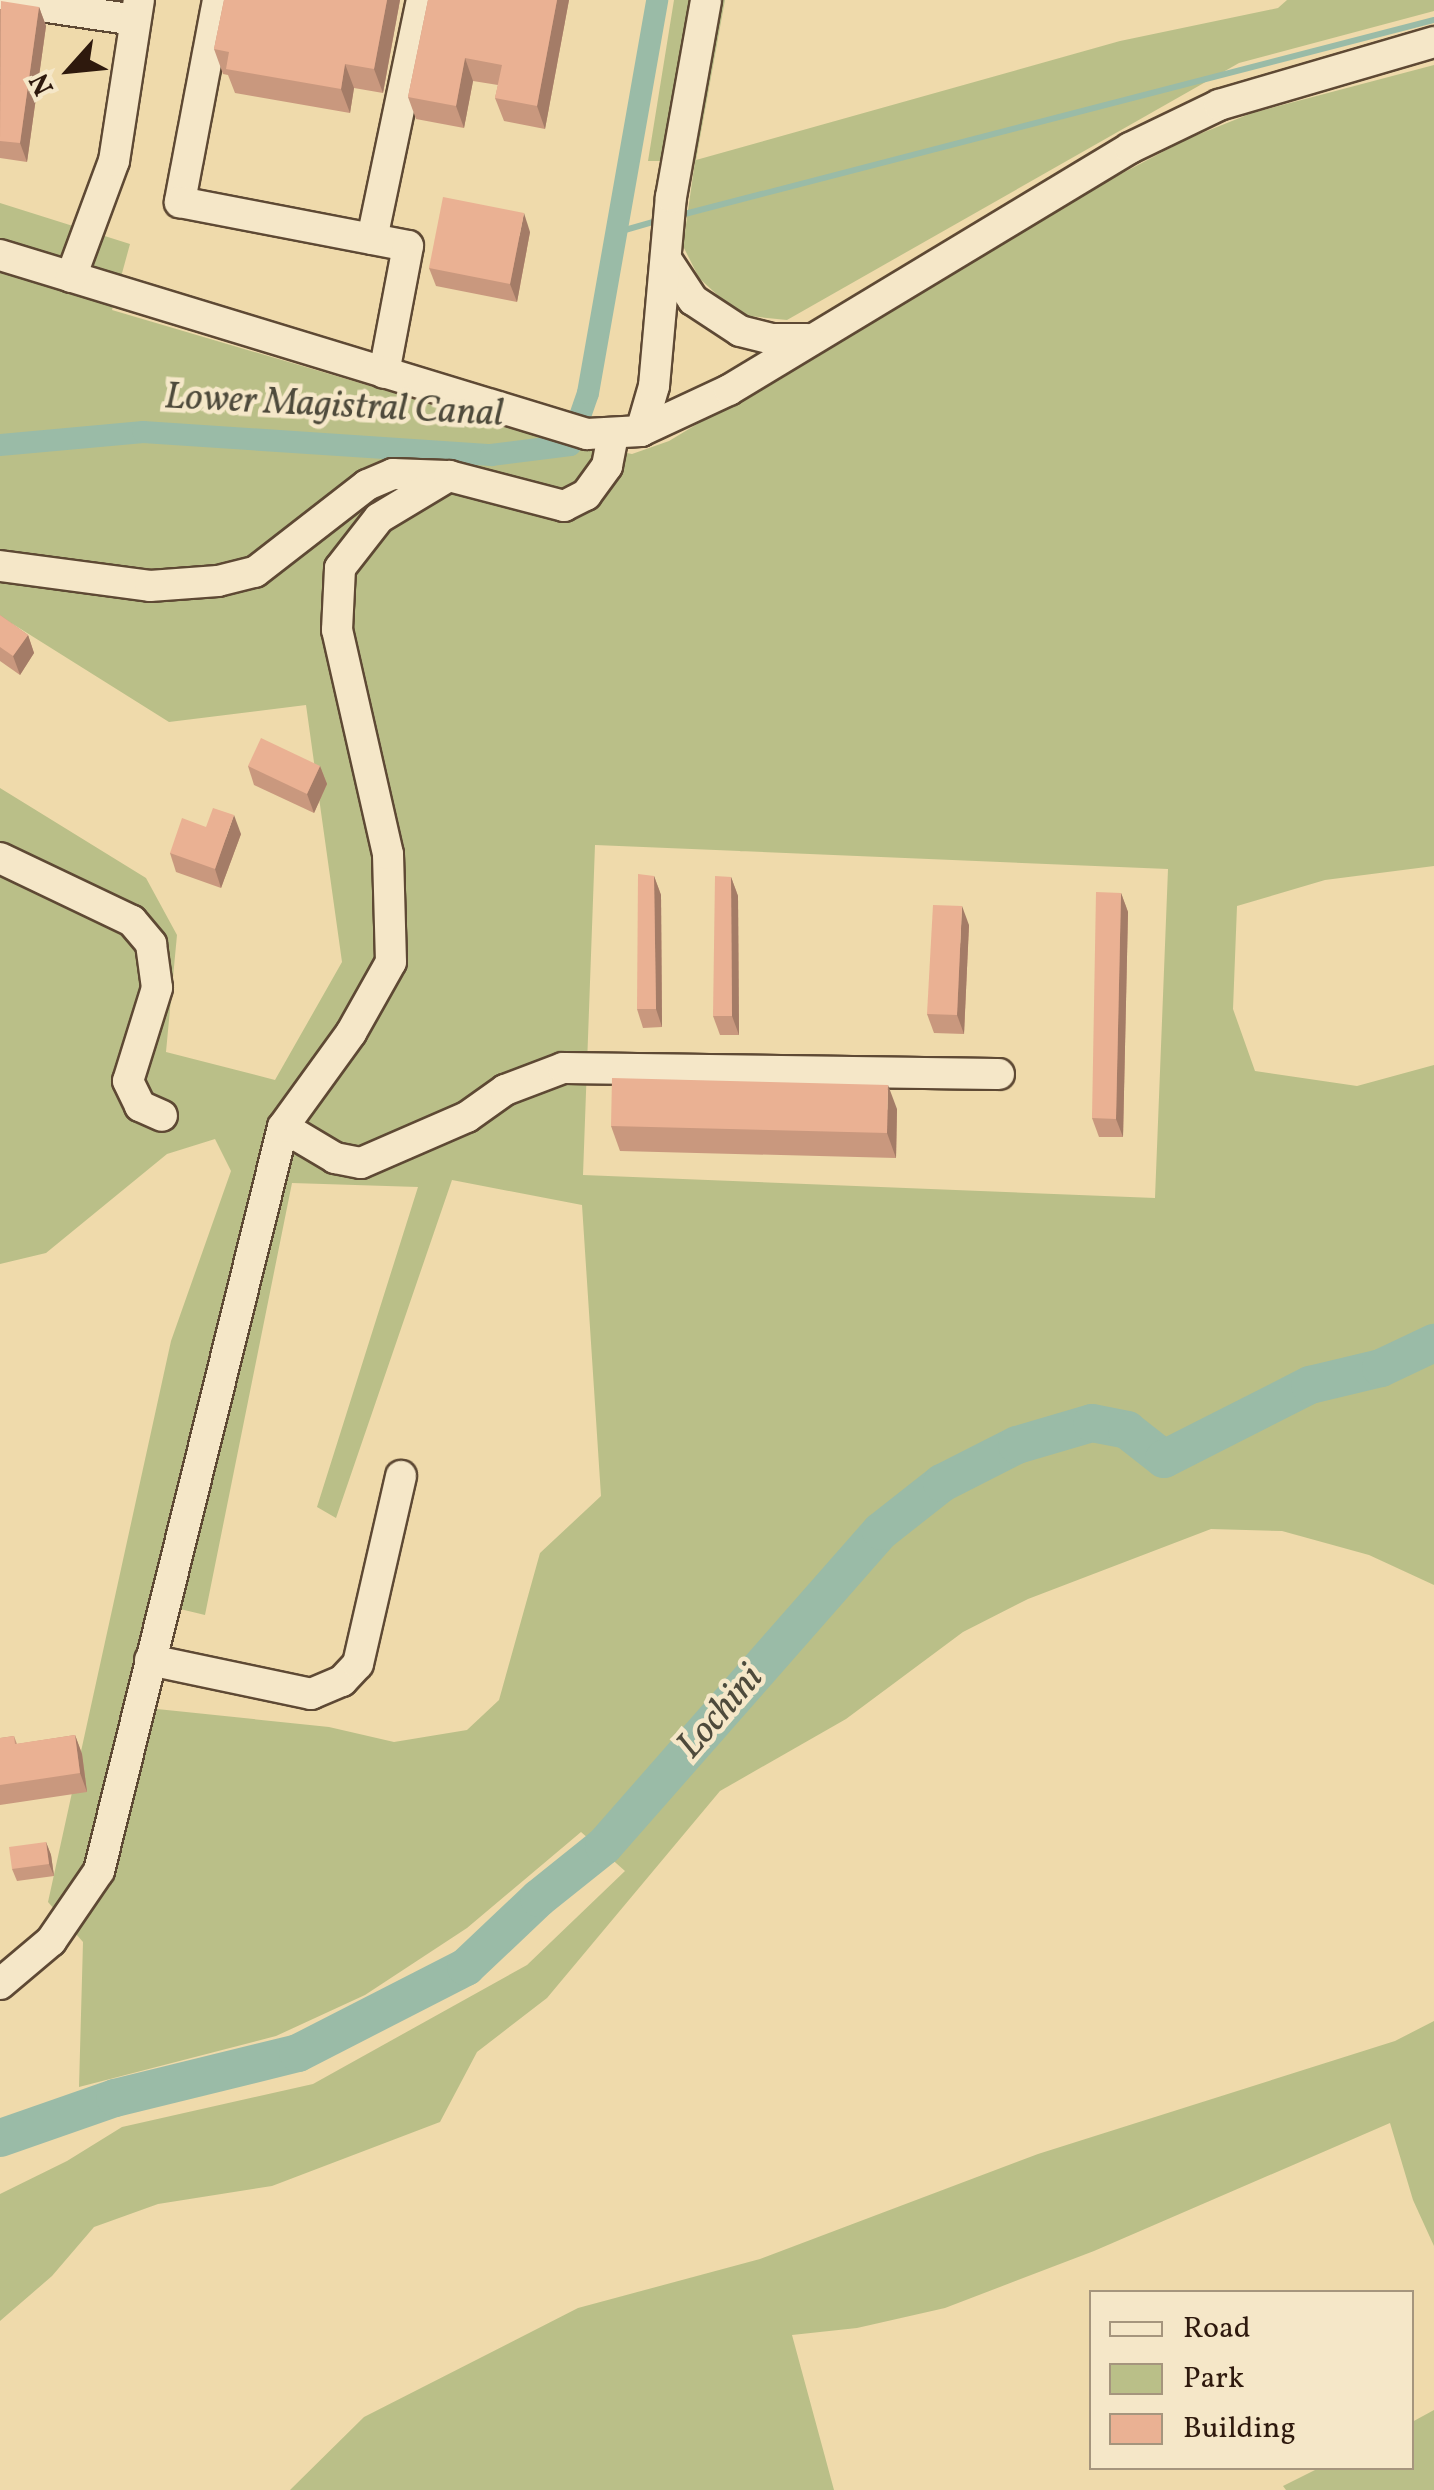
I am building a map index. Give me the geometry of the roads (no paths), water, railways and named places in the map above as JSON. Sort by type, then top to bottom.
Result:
[{"type":"street","points":[[0,0],[137,10],[114,161],[71,277]]},
{"type":"street","points":[[218,0],[180,202],[408,246],[384,373]]},
{"type":"street","points":[[372,239],[422,0]]},
{"type":"street","points":[[0,566],[150,586],[218,581],[255,572],[367,484],[393,474],[449,476],[564,506],[586,495],[607,466],[614,433],[654,386],[671,196],[706,0]]},
{"type":"street","points":[[0,255],[548,423],[614,433],[729,390],[807,339],[1130,148],[1219,105],[1434,42]]},
{"type":"street","points":[[666,259],[693,300],[740,331],[771,340],[807,339]]},
{"type":"street","points":[[0,1984],[51,1941],[99,1870],[283,1127],[350,1033],[391,962],[388,854],[336,630],[340,568],[378,518],[449,476]]},
{"type":"street","points":[[0,858],[132,921],[152,944],[156,988],[128,1081],[140,1106],[162,1116]]},
{"type":"street","points":[[283,1127],[335,1158],[361,1163],[452,1124],[505,1090],[563,1068],[1000,1074]]},
{"type":"street","points":[[150,1660],[311,1694],[342,1681],[358,1664],[400,1476]]},
{"type":"waterway","name":"Lower Magistral Canal","points":[[0,445],[143,432],[491,455],[570,445],[588,393],[657,0]]},
{"type":"waterway","points":[[677,216],[1434,20]]},
{"type":"waterway","points":[[618,232],[660,220]]},
{"type":"waterway","name":"Lochini","points":[[0,2138],[115,2098],[298,2053],[466,1967],[539,1898],[604,1846],[881,1531],[942,1483],[1017,1445],[1092,1423],[1127,1430],[1164,1459],[1310,1385],[1381,1368],[1434,1343]]}]
